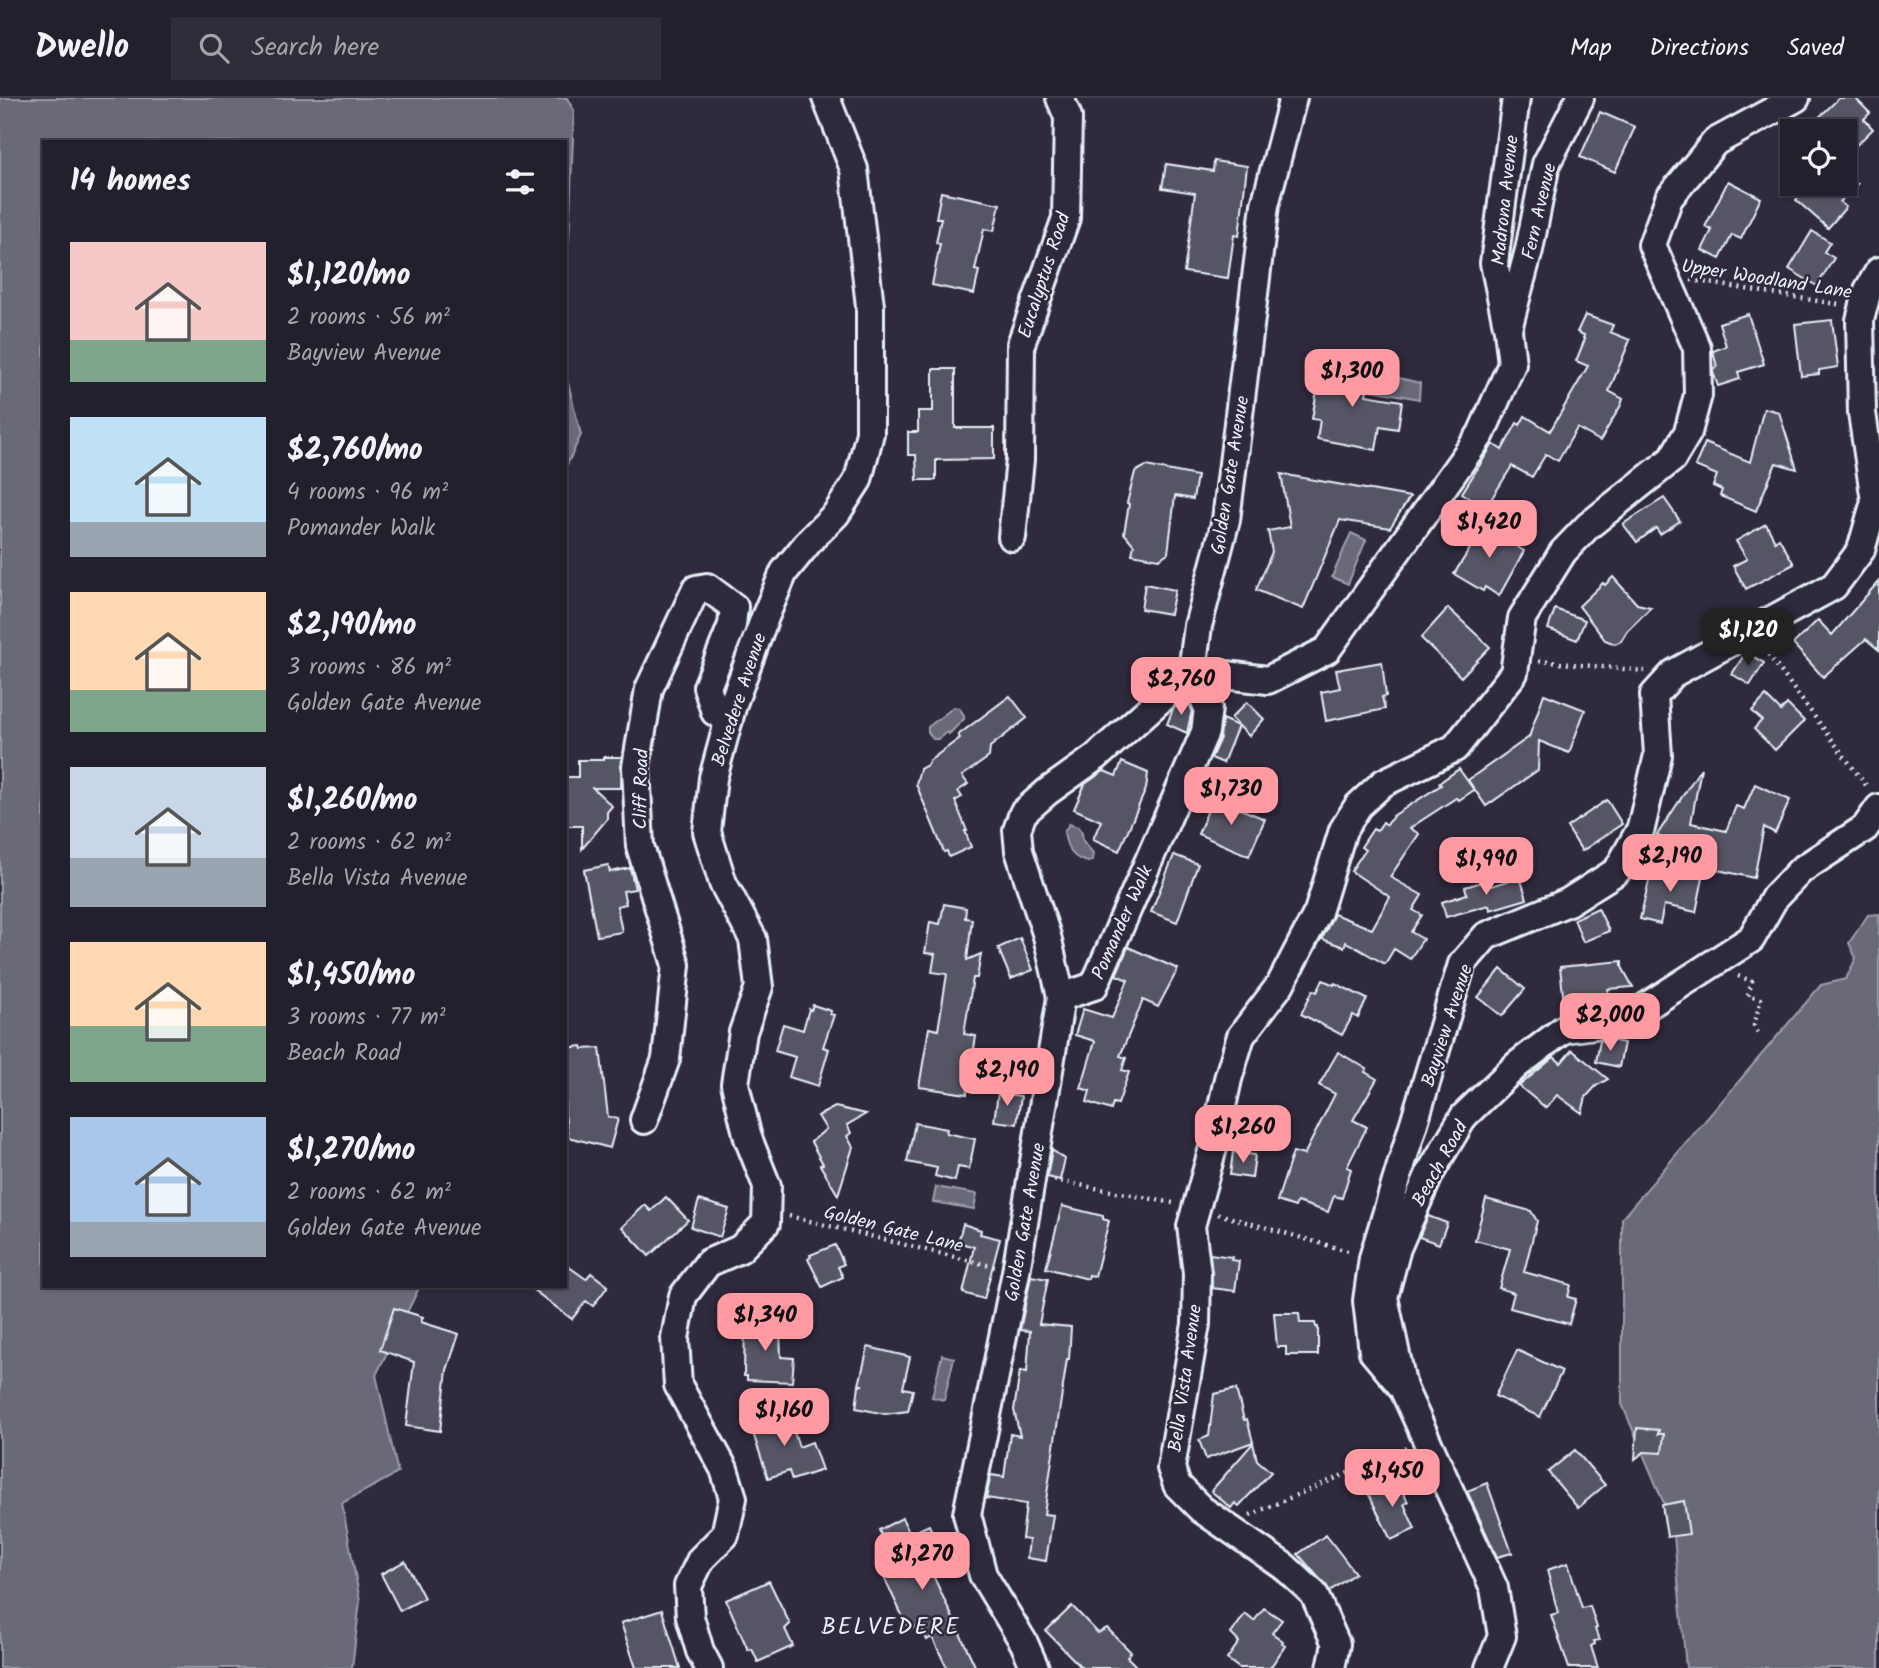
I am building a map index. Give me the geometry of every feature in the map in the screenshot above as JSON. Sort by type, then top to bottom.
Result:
[{"type":"street","name":"Belvedere Avenue","points":[[766,1211],[767,1186],[748,1138],[735,1084],[743,1032],[759,987],[753,939],[723,883],[707,832],[713,778],[729,720],[784,572],[836,514],[858,480],[870,433],[870,306],[854,169],[827,98]]},
{"type":"street","name":"Eucalyptus Road","points":[[1012,537],[1020,460],[1021,344],[1066,218],[1068,117],[1060,98]]},
{"type":"street","name":"Golden Gate Avenue","points":[[1035,1668],[1024,1643],[983,1575],[967,1514],[1016,1272],[1060,997],[1047,936],[1019,851],[1017,830],[1023,813],[1046,792],[1096,757],[1192,671],[1198,626],[1226,520],[1265,205],[1293,98]]},
{"type":"street","name":"Madrona Avenue","points":[[1192,671],[1268,680],[1327,650],[1481,434],[1512,364],[1494,263],[1516,98]]},
{"type":"street","name":"Fern Avenue","points":[[1508,330],[1529,250],[1546,164],[1580,98]]},
{"type":"street","name":"Bella Vista Avenue","points":[[1331,1668],[1336,1644],[1314,1594],[1285,1567],[1201,1509],[1177,1485],[1171,1468],[1196,1324],[1197,1273],[1191,1226],[1241,1036],[1280,985],[1318,912],[1343,830],[1358,806],[1382,783],[1455,748],[1514,673],[1521,618],[1563,552],[1588,526],[1672,459],[1688,432],[1698,395],[1697,348],[1652,245],[1669,198],[1715,142],[1796,98]]},
{"type":"street","name":"Bayview Avenue","points":[[1403,1388],[1373,1352],[1367,1301],[1373,1258],[1462,964],[1486,936],[1568,902],[1617,871],[1640,828],[1658,755],[1654,695],[1674,673],[1834,586],[1861,550],[1875,501],[1862,414],[1860,320],[1868,290],[1879,271]]},
{"type":"street","name":"Cliff Road","points":[[644,1120],[666,1059],[676,965],[640,846],[636,767],[649,689],[696,589],[707,587],[734,607],[732,625],[707,687],[715,712],[729,720]]},
{"type":"street","name":"Pomander Walk","points":[[1060,997],[1094,986],[1205,732],[1208,708],[1192,671]]},
{"type":"street","name":"Beach Road","points":[[1489,1668],[1502,1636],[1494,1588],[1403,1388],[1384,1297],[1396,1248],[1430,1173],[1464,1116],[1517,1065],[1564,1029],[1625,1021],[1751,939],[1775,897],[1801,870],[1865,828],[1875,800]]},
{"type":"street","points":[[709,1668],[700,1651],[690,1617],[688,1586],[701,1559],[725,1535],[733,1498],[724,1469],[678,1385],[675,1338],[683,1296],[708,1264],[740,1249],[766,1223],[766,1211]]},
{"type":"path","name":"Upper Woodland Lane","points":[[1666,276],[1863,308]]},
{"type":"path","points":[[1750,631],[1875,800]]},
{"type":"path","points":[[1516,660],[1674,673]]},
{"type":"path","points":[[1727,973],[1752,981],[1748,996],[1761,999],[1754,1025],[1758,1032]]},
{"type":"path","name":"Golden Gate Lane","points":[[766,1211],[1016,1272]]},
{"type":"path","points":[[1226,1526],[1426,1439]]},
{"type":"water","points":[[0,98],[567,98],[574,111],[569,240],[567,140],[42,140],[42,1288],[419,1288],[376,1375],[398,1473],[342,1503],[360,1601],[352,1668],[0,1668]]},
{"type":"water","points":[[1391,376],[1420,383],[1419,399],[1372,390],[1375,378],[1390,380]]},
{"type":"water","points":[[567,379],[581,435],[567,465]]},
{"type":"water","points":[[1351,533],[1366,540],[1348,584],[1332,577]]},
{"type":"water","points":[[954,707],[959,708],[964,719],[949,734],[947,732],[938,739],[933,739],[928,727]]},
{"type":"water","points":[[1069,824],[1078,827],[1083,841],[1093,853],[1089,862],[1075,856],[1066,843],[1064,832]]},
{"type":"water","points":[[1879,914],[1879,1668],[1686,1668],[1673,1525],[1622,1404],[1622,1218],[1821,985],[1846,979],[1856,958],[1849,943],[1868,915]]},
{"type":"water","points":[[936,1187],[977,1194],[974,1209],[933,1202]]},
{"type":"water","points":[[942,1355],[954,1358],[944,1400],[932,1397]]},
{"type":"building","points":[[1839,98],[1855,98],[1870,113],[1864,119],[1873,129],[1857,144],[1857,119],[1817,119]]},
{"type":"building","points":[[1600,112],[1635,127],[1615,172],[1580,157]]},
{"type":"building","points":[[1214,161],[1247,166],[1239,236],[1234,235],[1228,278],[1184,272],[1195,193],[1162,188],[1166,164],[1213,171]]},
{"type":"building","points":[[1728,181],[1761,198],[1741,239],[1732,235],[1720,259],[1702,250],[1712,230],[1705,227]]},
{"type":"building","points":[[941,192],[1000,204],[994,231],[984,229],[975,270],[979,271],[974,294],[932,285],[940,244],[936,243],[941,218],[936,218]]},
{"type":"building","points":[[1800,196],[1846,196],[1840,202],[1846,207],[1828,228],[1796,200]]},
{"type":"building","points":[[1812,231],[1830,242],[1824,252],[1834,258],[1817,286],[1789,269]]},
{"type":"building","points":[[1748,314],[1764,364],[1738,372],[1740,379],[1718,386],[1713,372],[1713,368],[1717,367],[1713,351],[1726,346],[1719,323]]},
{"type":"building","points":[[1585,315],[1613,325],[1610,332],[1630,340],[1609,391],[1623,399],[1621,405],[1600,441],[1577,428],[1558,461],[1546,454],[1532,477],[1512,466],[1485,509],[1462,493],[1493,444],[1502,450],[1517,423],[1520,425],[1525,416],[1550,431],[1588,366],[1576,361],[1585,339],[1584,335],[1577,332]]},
{"type":"building","points":[[1832,320],[1838,367],[1819,370],[1819,374],[1801,376],[1795,324]]},
{"type":"building","points":[[1351,367],[1371,370],[1366,395],[1402,401],[1398,429],[1380,426],[1376,450],[1317,439],[1320,420],[1312,419],[1321,368],[1350,373]]},
{"type":"building","points":[[933,369],[955,369],[955,428],[994,428],[994,459],[936,460],[936,480],[917,480],[916,455],[908,455],[908,432],[918,432],[918,411],[933,411]]},
{"type":"building","points":[[1764,408],[1779,412],[1797,469],[1776,463],[1756,511],[1720,496],[1722,490],[1713,486],[1717,475],[1695,466],[1705,443],[1750,462]]},
{"type":"building","points":[[1146,466],[1197,476],[1193,499],[1175,496],[1168,553],[1159,559],[1132,554],[1134,545],[1124,533],[1127,503],[1135,472]]},
{"type":"building","points":[[1281,474],[1410,497],[1390,528],[1340,520],[1303,609],[1256,590],[1272,552],[1268,531],[1290,527]]},
{"type":"building","points":[[1664,498],[1680,521],[1660,534],[1656,528],[1637,542],[1623,524]]},
{"type":"building","points":[[1478,522],[1524,551],[1499,596],[1485,587],[1483,591],[1454,574],[1471,547],[1464,543]]},
{"type":"building","points":[[1766,524],[1775,541],[1779,538],[1794,564],[1746,589],[1733,566],[1747,559],[1736,541]]},
{"type":"building","points":[[1613,577],[1637,604],[1651,607],[1627,631],[1621,641],[1615,644],[1605,640],[1579,606]]},
{"type":"building","points":[[1879,581],[1879,650],[1866,639],[1823,677],[1793,644],[1818,620],[1832,635]]},
{"type":"building","points":[[1145,584],[1175,590],[1170,614],[1141,609]]},
{"type":"building","points":[[1448,608],[1490,647],[1461,677],[1421,638]]},
{"type":"building","points":[[1555,609],[1585,620],[1577,640],[1548,629]]},
{"type":"building","points":[[1746,652],[1764,663],[1750,685],[1732,674]]},
{"type":"building","points":[[1382,662],[1386,696],[1382,697],[1385,709],[1326,721],[1321,692],[1340,688],[1336,670]]},
{"type":"building","points":[[1544,694],[1585,710],[1569,753],[1539,741],[1538,770],[1486,806],[1468,780],[1529,737]]},
{"type":"building","points":[[1010,696],[1027,718],[990,747],[989,757],[962,776],[968,784],[958,791],[962,797],[955,801],[971,847],[949,857],[947,851],[944,852],[916,784],[920,769],[960,738],[958,735]]},
{"type":"building","points":[[1766,696],[1781,711],[1787,704],[1804,721],[1775,750],[1754,729],[1762,720],[1752,711]]},
{"type":"building","points":[[1182,701],[1189,704],[1192,710],[1187,733],[1167,724],[1173,709]]},
{"type":"building","points":[[1247,702],[1264,719],[1249,736],[1231,718]]},
{"type":"building","points":[[1222,719],[1238,726],[1223,763],[1211,758],[1220,738]]},
{"type":"building","points":[[604,757],[622,757],[621,788],[593,788],[612,806],[607,812],[607,819],[582,849],[582,826],[567,826],[567,777],[578,777],[578,760],[604,760]]},
{"type":"building","points":[[1122,762],[1148,773],[1146,789],[1119,851],[1093,839],[1101,821],[1074,809],[1085,784],[1104,771],[1116,776]]},
{"type":"building","points":[[1701,768],[1691,823],[1726,831],[1736,806],[1744,809],[1755,784],[1790,800],[1775,833],[1764,827],[1754,878],[1709,868],[1657,835]]},
{"type":"building","points":[[1459,769],[1474,790],[1459,800],[1456,798],[1410,828],[1419,834],[1390,877],[1422,895],[1413,910],[1422,915],[1411,932],[1423,939],[1410,959],[1394,949],[1385,964],[1346,942],[1344,947],[1322,939],[1334,914],[1372,929],[1390,897],[1351,871],[1365,850],[1361,847],[1373,829],[1377,831],[1383,822],[1387,825],[1393,816],[1441,785],[1439,783]]},
{"type":"building","points":[[1213,798],[1265,819],[1249,856],[1198,834]]},
{"type":"building","points":[[1607,800],[1622,824],[1582,851],[1567,827]]},
{"type":"building","points":[[1174,855],[1198,864],[1177,922],[1151,912]]},
{"type":"building","points":[[608,865],[610,872],[630,868],[635,889],[623,891],[626,904],[617,906],[622,932],[597,936],[584,870]]},
{"type":"building","points":[[1652,868],[1703,878],[1696,912],[1664,905],[1660,924],[1640,919]]},
{"type":"building","points":[[1520,877],[1527,899],[1490,910],[1489,905],[1446,917],[1442,902],[1467,894],[1465,887],[1489,880],[1491,886]]},
{"type":"building","points":[[944,904],[966,908],[965,918],[972,919],[967,960],[981,954],[977,978],[973,978],[964,1034],[976,1036],[967,1094],[919,1087],[929,1028],[938,1030],[947,974],[932,972],[935,954],[925,953],[930,922],[940,924]]},
{"type":"building","points":[[1598,908],[1609,931],[1583,942],[1574,919]]},
{"type":"building","points":[[1020,938],[1033,970],[1011,979],[998,948]]},
{"type":"building","points":[[1128,947],[1178,969],[1158,1007],[1143,1000],[1120,1056],[1126,1058],[1122,1070],[1129,1072],[1118,1104],[1113,1103],[1111,1110],[1087,1102],[1090,1091],[1081,1088],[1095,1041],[1075,1035],[1083,1009],[1112,1018],[1128,980],[1116,975]]},
{"type":"building","points":[[1622,961],[1622,967],[1633,987],[1608,989],[1609,1004],[1576,1007],[1576,1002],[1564,1003],[1560,967]]},
{"type":"building","points":[[1501,969],[1525,989],[1502,1016],[1478,997]]},
{"type":"building","points":[[1323,980],[1367,999],[1358,1018],[1353,1015],[1342,1035],[1301,1014],[1313,990],[1317,992]]},
{"type":"building","points":[[813,1005],[831,1011],[830,1014],[834,1015],[823,1047],[829,1049],[818,1086],[789,1077],[795,1057],[775,1051],[783,1024],[803,1030],[809,1009],[811,1010]]},
{"type":"building","points":[[1600,1040],[1624,1043],[1619,1067],[1596,1062]]},
{"type":"building","points":[[567,1048],[600,1048],[608,1117],[618,1119],[610,1148],[568,1137]]},
{"type":"building","points":[[1572,1050],[1608,1079],[1596,1086],[1586,1097],[1582,1113],[1557,1095],[1546,1108],[1519,1086],[1554,1057],[1561,1063]]},
{"type":"building","points":[[1338,1052],[1367,1069],[1365,1072],[1377,1079],[1353,1120],[1367,1127],[1347,1167],[1351,1169],[1342,1198],[1334,1196],[1328,1212],[1297,1202],[1295,1207],[1277,1201],[1293,1152],[1304,1155],[1335,1094],[1319,1085]]},
{"type":"building","points":[[998,1093],[1021,1096],[1017,1124],[994,1121]]},
{"type":"building","points":[[835,1107],[866,1114],[847,1125],[851,1133],[847,1136],[853,1147],[838,1195],[820,1165],[823,1164],[811,1142],[826,1129],[818,1116]]},
{"type":"building","points":[[915,1123],[947,1129],[946,1133],[975,1139],[969,1169],[958,1167],[955,1181],[935,1176],[937,1168],[907,1162]]},
{"type":"building","points":[[1052,1150],[1065,1159],[1060,1180],[1047,1177]]},
{"type":"building","points":[[1233,1152],[1255,1155],[1252,1178],[1230,1175]]},
{"type":"building","points":[[666,1197],[688,1220],[649,1256],[622,1227],[645,1205],[651,1211]]},
{"type":"building","points":[[1486,1199],[1531,1211],[1537,1221],[1524,1272],[1571,1285],[1568,1297],[1576,1299],[1569,1324],[1510,1308],[1514,1293],[1499,1288],[1510,1249],[1475,1240]]},
{"type":"building","points":[[699,1200],[729,1209],[720,1237],[691,1227]]},
{"type":"building","points":[[1062,1206],[1103,1216],[1103,1219],[1109,1221],[1095,1276],[1089,1275],[1088,1279],[1046,1268]]},
{"type":"building","points":[[1428,1216],[1447,1223],[1439,1244],[1419,1237]]},
{"type":"building","points":[[963,1224],[981,1230],[980,1234],[1000,1239],[984,1299],[963,1293],[974,1247],[958,1242]]},
{"type":"building","points":[[835,1245],[844,1264],[838,1267],[843,1277],[822,1287],[808,1259],[810,1255]]},
{"type":"building","points":[[1210,1254],[1232,1257],[1231,1260],[1239,1261],[1235,1291],[1212,1288]]},
{"type":"building","points":[[567,1265],[586,1279],[591,1273],[608,1286],[593,1306],[586,1301],[572,1319],[531,1288],[567,1288]]},
{"type":"building","points":[[1031,1276],[1048,1279],[1039,1324],[1071,1327],[1069,1359],[1044,1514],[1053,1515],[1046,1561],[1027,1558],[1029,1540],[1022,1539],[1026,1504],[986,1498],[991,1475],[1004,1477],[1010,1434],[1020,1436],[1014,1410],[1020,1371],[1027,1372],[1030,1331],[1020,1330]]},
{"type":"building","points":[[394,1308],[423,1317],[421,1322],[459,1334],[447,1370],[440,1431],[406,1426],[414,1362],[380,1350]]},
{"type":"building","points":[[1274,1313],[1299,1313],[1300,1323],[1315,1323],[1318,1327],[1318,1355],[1286,1355],[1286,1347],[1277,1347]]},
{"type":"building","points":[[749,1315],[770,1316],[769,1330],[780,1331],[781,1357],[794,1358],[792,1382],[747,1380],[747,1376],[744,1376],[745,1320],[749,1320]]},
{"type":"building","points":[[868,1347],[910,1357],[903,1388],[913,1390],[908,1411],[885,1414],[856,1408],[859,1386],[863,1385],[859,1385]]},
{"type":"building","points":[[1517,1350],[1562,1371],[1540,1417],[1495,1396]]},
{"type":"building","points":[[1236,1389],[1253,1442],[1206,1459],[1199,1440],[1209,1436],[1214,1394]]},
{"type":"building","points":[[787,1411],[799,1447],[812,1442],[822,1470],[792,1480],[789,1471],[768,1478],[750,1424]]},
{"type":"building","points":[[1637,1428],[1659,1430],[1658,1434],[1664,1434],[1662,1453],[1644,1452],[1635,1459]]},
{"type":"building","points":[[1253,1443],[1257,1460],[1271,1472],[1239,1506],[1235,1503],[1231,1508],[1211,1491]]},
{"type":"building","points":[[1575,1450],[1605,1485],[1578,1508],[1548,1472]]},
{"type":"building","points":[[1396,1479],[1408,1502],[1404,1504],[1415,1529],[1391,1540],[1368,1493]]},
{"type":"building","points":[[1487,1483],[1512,1553],[1497,1557],[1467,1491]]},
{"type":"building","points":[[1684,1501],[1689,1534],[1667,1537],[1662,1505]]},
{"type":"building","points":[[902,1518],[910,1534],[929,1525],[939,1548],[924,1556],[976,1668],[947,1668],[932,1637],[927,1640],[920,1625],[909,1630],[881,1571],[895,1563],[879,1530]]},
{"type":"building","points":[[1326,1535],[1355,1573],[1330,1591],[1298,1554]]},
{"type":"building","points":[[405,1561],[424,1598],[400,1611],[381,1574]]},
{"type":"building","points":[[1568,1563],[1582,1608],[1590,1606],[1597,1628],[1595,1629],[1599,1640],[1594,1641],[1595,1644],[1591,1646],[1598,1668],[1569,1668],[1551,1615],[1558,1613],[1547,1570]]},
{"type":"building","points":[[769,1581],[790,1624],[785,1629],[793,1646],[758,1662],[752,1649],[748,1650],[726,1600]]},
{"type":"building","points":[[1072,1606],[1098,1633],[1107,1628],[1131,1652],[1127,1657],[1138,1668],[1082,1668],[1046,1631]]},
{"type":"building","points":[[1264,1608],[1282,1620],[1272,1633],[1283,1641],[1285,1646],[1270,1668],[1239,1668],[1227,1659],[1239,1642],[1231,1634],[1245,1614],[1254,1621]]},
{"type":"building","points":[[662,1610],[680,1668],[636,1668],[621,1623]]},
{"type":"district","name":"BELVEDERE","points":[[891,1626]]}]
